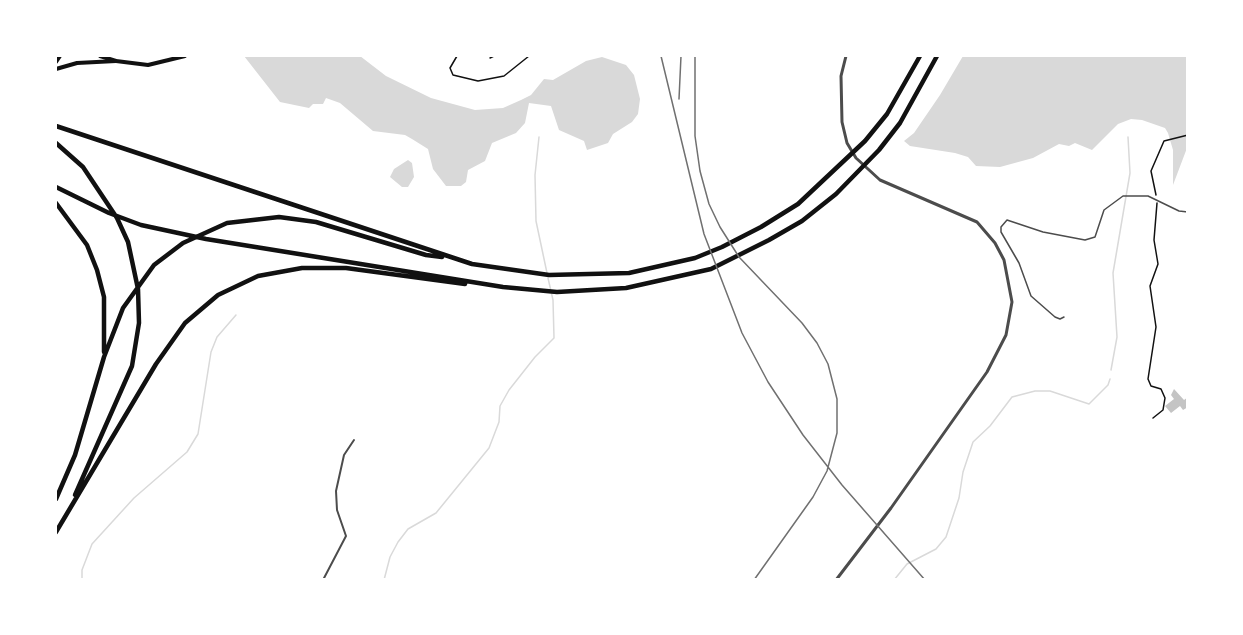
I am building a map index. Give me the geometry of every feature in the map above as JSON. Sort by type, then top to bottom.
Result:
[{"type":"highway","points":[[56,126],[453,258],[500,269],[549,275],[590,276],[629,273],[695,258],[761,227],[798,204],[849,158],[887,114],[920,56]]},
{"type":"highway","points":[[56,532],[176,335],[207,303],[231,287],[273,271],[320,267],[558,292],[596,292],[650,284],[711,269],[802,221],[836,194],[879,150],[900,123],[937,56]]},
{"type":"highway","points":[[56,143],[83,167],[104,196],[128,242],[135,266],[139,309],[132,366],[68,511]]},
{"type":"highway","points":[[56,187],[109,213],[175,233],[503,287]]},
{"type":"highway","points":[[56,203],[87,245],[97,270],[104,297],[104,357]]},
{"type":"highway","points":[[56,499],[75,455],[104,357],[123,308],[154,265],[168,254],[212,228],[279,217],[316,222],[426,255],[453,258]]},
{"type":"main road","points":[[56,62],[60,56]]},
{"type":"main road","points":[[100,56],[116,61]]},
{"type":"main road","points":[[56,69],[77,63],[116,61],[148,65],[185,56]]},
{"type":"street","points":[[836,579],[891,508],[1001,349],[1011,318],[1011,290],[1004,260],[995,243],[977,222],[880,180],[856,158],[847,143],[842,122],[841,76],[846,56]]},
{"type":"street","points":[[323,579],[346,536],[338,510],[336,491],[344,455],[354,440]]},
{"type":"lane","points":[[1065,317],[1060,319],[1055,317],[1031,296],[1019,263],[1001,226],[1007,220],[1015,220],[1043,232],[1085,240],[1095,237],[1104,210],[1124,196],[1139,194],[1156,199],[1179,211],[1188,212]]},
{"type":"path","points":[[457,56],[450,68],[453,75],[478,81],[504,76],[529,56]]},
{"type":"path","points":[[490,58],[494,56]]},
{"type":"path","points":[[1153,418],[1163,410],[1165,398],[1161,389],[1151,386],[1148,379],[1156,327],[1150,286],[1158,264],[1154,240],[1158,214],[1151,171],[1164,141],[1188,135]]},
{"type":"shaded area","points":[[244,56],[360,56],[386,76],[431,98],[475,110],[503,108],[531,95],[544,79],[553,80],[586,61],[602,57],[626,65],[634,75],[640,99],[638,114],[632,122],[613,134],[608,143],[587,150],[584,141],[559,130],[551,106],[529,103],[525,123],[516,133],[492,143],[485,161],[468,170],[466,182],[461,186],[446,186],[433,169],[428,149],[405,135],[373,131],[340,103],[326,98],[323,104],[313,104],[309,108],[280,102]]},
{"type":"shaded area","points":[[963,56],[1187,56],[1187,148],[1173,185],[1173,150],[1168,133],[1165,128],[1142,120],[1131,119],[1118,124],[1092,150],[1075,143],[1069,146],[1059,144],[1033,158],[1000,167],[976,166],[968,157],[955,153],[910,146],[904,141],[914,133]]},
{"type":"shaded area","points":[[408,160],[412,163],[414,177],[408,187],[402,187],[390,177],[394,169]]},
{"type":"building","points":[[1174,389],[1184,400],[1188,397],[1188,407],[1183,410],[1180,406],[1171,413],[1165,406],[1174,399],[1171,395]]},
{"type":"waterway","points":[[539,137],[535,175],[536,221],[547,273]]},
{"type":"waterway","points":[[1111,370],[1117,337],[1113,273],[1130,173],[1128,137]]},
{"type":"waterway","points":[[384,580],[390,557],[398,542],[408,529],[436,513],[489,448],[499,422],[500,406],[509,390],[535,357],[554,338],[553,300],[548,278]]},
{"type":"waterway","points":[[82,580],[82,570],[92,544],[134,498],[187,452],[198,434],[211,352],[217,337],[236,315]]},
{"type":"waterway","points":[[894,580],[907,564],[936,549],[946,537],[959,498],[963,472],[973,442],[990,426],[1012,397],[1035,391],[1050,391],[1089,404],[1108,385],[1110,379]]},
{"type":"railway","points":[[661,56],[704,234],[742,333],[768,382],[803,435],[842,485],[925,580]]},
{"type":"railway","points":[[679,99],[681,56]]},
{"type":"railway","points":[[695,56],[695,136],[700,171],[709,204],[739,257],[802,323],[817,343],[828,364],[837,399],[837,433],[827,471],[813,497],[754,580]]}]
